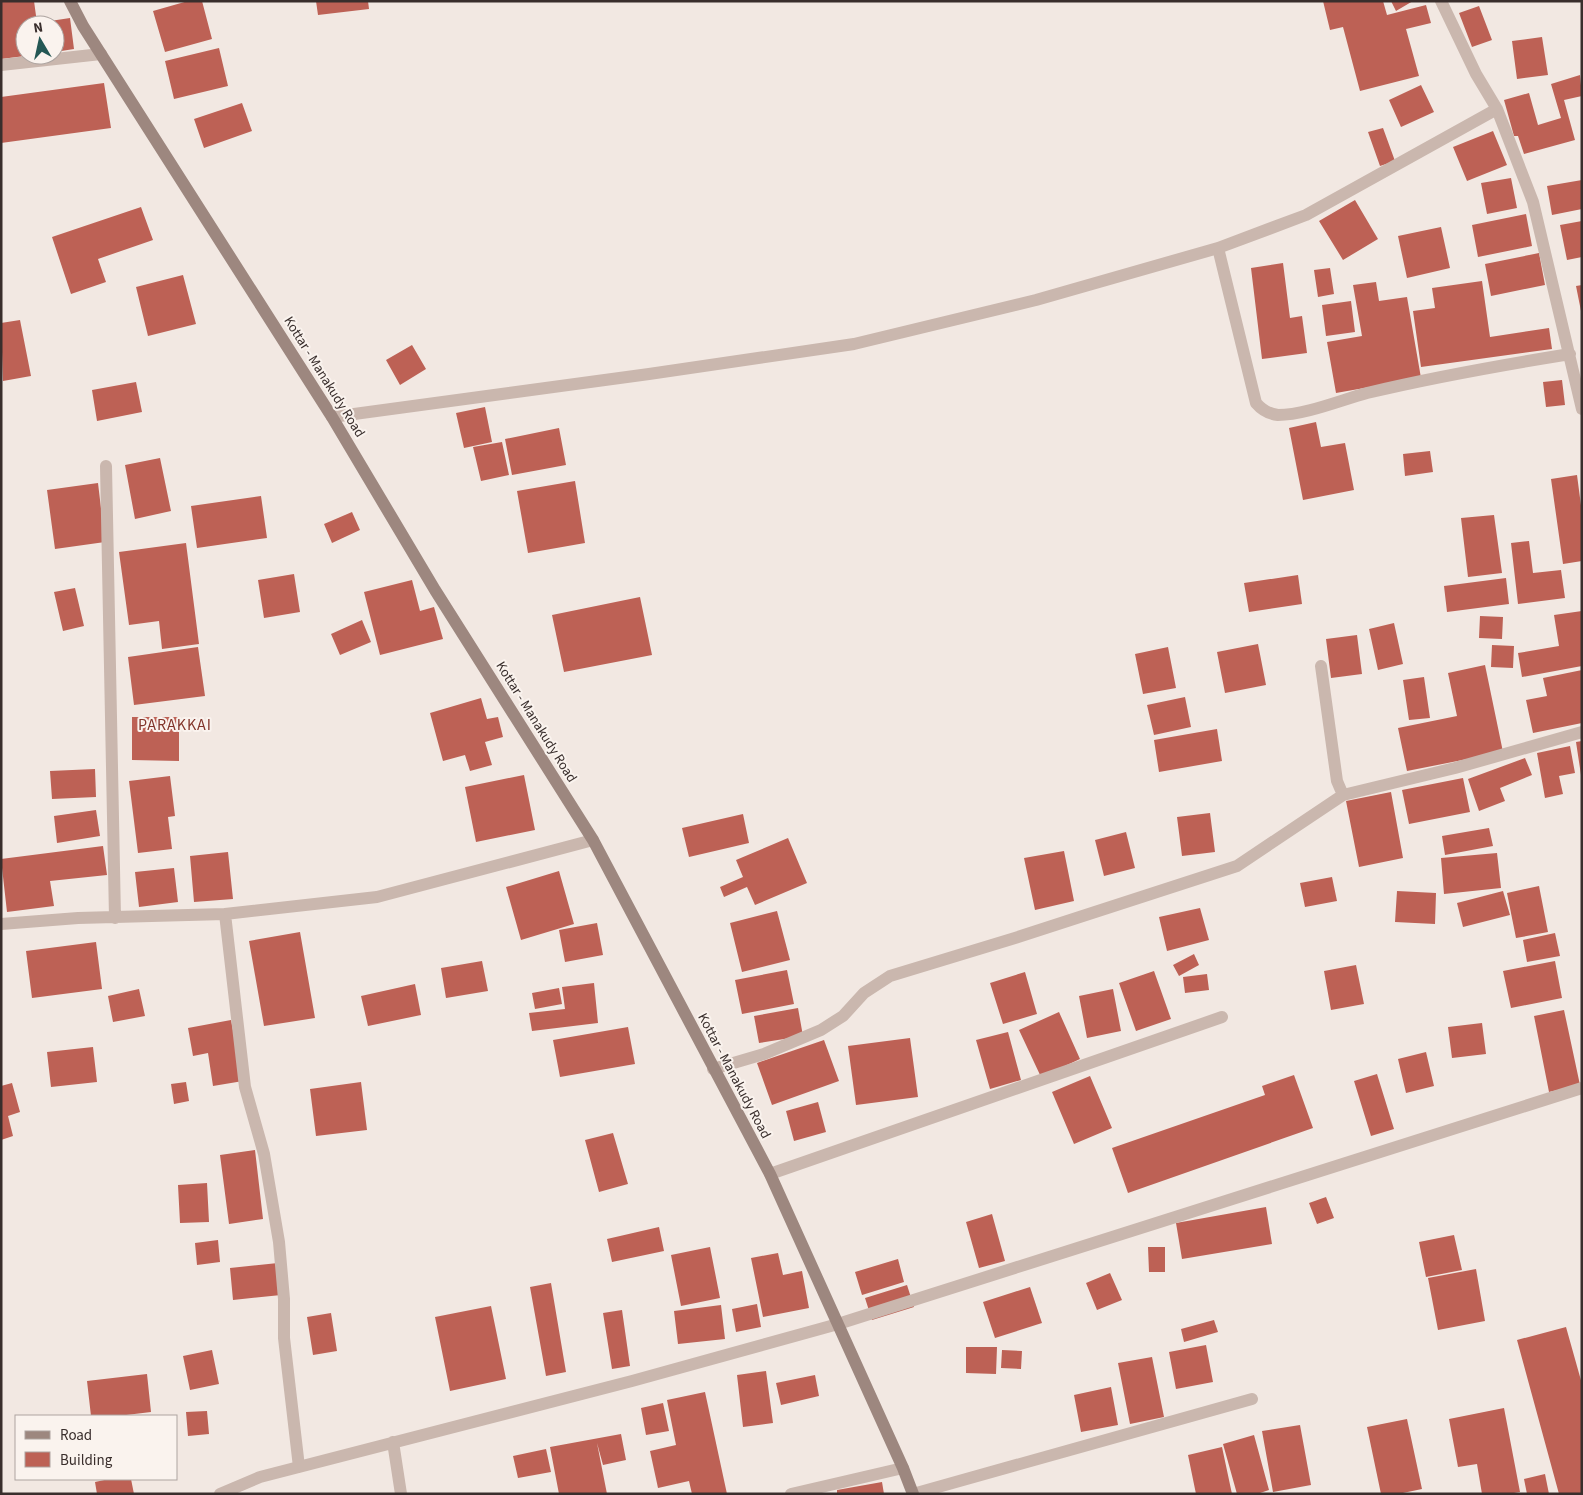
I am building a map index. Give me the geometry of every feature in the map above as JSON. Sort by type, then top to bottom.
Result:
[{"type":"main road","name":"Kottar - Manakudy Road","points":[[72,2],[83,26],[332,417],[435,590],[593,840],[770,1174],[913,1494]]},
{"type":"street","points":[[1441,1],[1476,74],[1497,109],[1534,202],[1582,408]]},
{"type":"street","points":[[1,65],[101,54]]},
{"type":"street","points":[[332,417],[854,344],[1036,300],[1218,248],[1306,215],[1497,109]]},
{"type":"street","points":[[1218,248],[1256,403],[1268,413],[1278,415],[1297,413],[1367,393],[1478,369],[1570,354]]},
{"type":"street","points":[[106,466],[115,918]]},
{"type":"street","points":[[1321,666],[1337,781],[1343,795]]},
{"type":"street","points":[[713,1069],[764,1054],[821,1030],[843,1016],[864,993],[890,976],[1015,938],[1237,866],[1343,795],[1455,768],[1582,732]]},
{"type":"street","points":[[1,924],[225,914],[377,897],[593,840]]},
{"type":"street","points":[[225,914],[245,1088],[264,1154],[279,1242],[284,1299],[284,1338],[299,1467]]},
{"type":"street","points":[[770,1174],[1222,1017]]},
{"type":"street","points":[[220,1494],[260,1477],[632,1381],[838,1324],[1582,1088]]},
{"type":"street","points":[[913,1494],[1252,1399]]},
{"type":"street","points":[[393,1442],[401,1494]]},
{"type":"street","points":[[791,1494],[903,1468]]},
{"type":"building","points":[[34,1],[36,15],[15,15],[15,57],[1,59],[1,2]]},
{"type":"building","points":[[188,1],[202,1],[212,39],[165,52],[153,11]]},
{"type":"building","points":[[316,1],[368,1],[369,9],[318,15]]},
{"type":"building","points":[[1323,1],[1383,1],[1387,15],[1426,5],[1431,23],[1406,29],[1419,76],[1360,91],[1343,27],[1330,30]]},
{"type":"building","points":[[1391,1],[1413,1],[1396,11]]},
{"type":"building","points":[[1479,6],[1492,40],[1472,47],[1459,13]]},
{"type":"building","points":[[70,18],[74,49],[65,50],[65,19]]},
{"type":"building","points":[[1542,37],[1548,75],[1517,79],[1512,41]]},
{"type":"building","points":[[219,48],[228,86],[174,99],[165,61]]},
{"type":"building","points":[[1580,75],[1582,96],[1564,100],[1575,140],[1524,154],[1518,136],[1514,136],[1504,100],[1529,93],[1538,125],[1561,118],[1551,84]]},
{"type":"building","points":[[104,83],[111,128],[1,143],[1,97]]},
{"type":"building","points":[[1421,85],[1434,112],[1401,127],[1389,100]]},
{"type":"building","points":[[242,103],[252,131],[204,148],[194,119]]},
{"type":"building","points":[[1383,128],[1395,161],[1380,166],[1368,132]]},
{"type":"building","points":[[1493,131],[1507,165],[1467,181],[1453,147]]},
{"type":"building","points":[[1511,178],[1517,208],[1487,214],[1481,183]]},
{"type":"building","points":[[1582,180],[1582,209],[1552,215],[1547,186]]},
{"type":"building","points":[[1355,200],[1378,239],[1343,260],[1319,221]]},
{"type":"building","points":[[141,207],[153,240],[98,259],[106,282],[71,294],[52,237]]},
{"type":"building","points":[[1526,214],[1532,246],[1478,257],[1472,225]]},
{"type":"building","points":[[1582,221],[1582,257],[1567,260],[1560,225]]},
{"type":"building","points":[[1441,227],[1450,268],[1407,278],[1398,236]]},
{"type":"building","points":[[1539,253],[1545,285],[1491,296],[1485,264]]},
{"type":"building","points":[[1283,263],[1290,318],[1302,316],[1307,353],[1262,359],[1251,268]]},
{"type":"building","points":[[1330,268],[1334,294],[1318,297],[1314,270]]},
{"type":"building","points":[[183,275],[196,324],[148,336],[136,287]]},
{"type":"building","points":[[1482,281],[1490,337],[1549,328],[1552,349],[1421,367],[1413,311],[1435,308],[1432,288]]},
{"type":"building","points":[[1376,282],[1379,301],[1407,297],[1421,378],[1336,393],[1327,342],[1362,336],[1353,285]]},
{"type":"building","points":[[1582,285],[1582,311],[1581,311],[1576,286]]},
{"type":"building","points":[[1351,301],[1355,332],[1326,336],[1322,305]]},
{"type":"building","points":[[20,320],[31,376],[3,381],[1,323]]},
{"type":"building","points":[[412,345],[426,369],[400,385],[386,360]]},
{"type":"building","points":[[1562,380],[1565,405],[1546,407],[1543,382]]},
{"type":"building","points":[[136,382],[142,412],[97,421],[92,390]]},
{"type":"building","points":[[485,407],[492,442],[464,448],[456,413]]},
{"type":"building","points":[[1316,422],[1321,447],[1345,443],[1354,490],[1303,500],[1289,428]]},
{"type":"building","points":[[559,428],[566,465],[512,475],[505,439]]},
{"type":"building","points":[[502,442],[509,475],[481,481],[473,447]]},
{"type":"building","points":[[1430,451],[1433,472],[1405,476],[1403,454]]},
{"type":"building","points":[[160,458],[171,511],[135,519],[125,465]]},
{"type":"building","points":[[1577,475],[1582,513],[1582,561],[1563,564],[1551,479]]},
{"type":"building","points":[[575,481],[585,543],[528,553],[517,491]]},
{"type":"building","points":[[98,483],[105,542],[55,549],[47,490]]},
{"type":"building","points":[[261,496],[267,538],[197,548],[191,506]]},
{"type":"building","points":[[352,512],[360,530],[332,543],[324,524]]},
{"type":"building","points":[[1494,515],[1502,573],[1468,577],[1461,518]]},
{"type":"building","points":[[1529,541],[1533,573],[1561,570],[1565,598],[1518,604],[1511,543]]},
{"type":"building","points":[[186,543],[199,644],[162,649],[159,621],[129,625],[119,552]]},
{"type":"building","points":[[294,574],[300,612],[264,618],[258,580]]},
{"type":"building","points":[[1298,575],[1302,604],[1249,612],[1244,583]]},
{"type":"building","points":[[1506,578],[1509,604],[1447,612],[1444,586]]},
{"type":"building","points":[[412,580],[420,611],[434,607],[443,639],[380,655],[364,592]]},
{"type":"building","points":[[75,588],[84,626],[63,631],[54,592]]},
{"type":"building","points":[[640,597],[652,655],[564,672],[552,615]]},
{"type":"building","points":[[1582,611],[1582,666],[1522,677],[1518,653],[1559,646],[1554,615]]},
{"type":"building","points":[[1480,616],[1503,617],[1502,639],[1479,638]]},
{"type":"building","points":[[362,620],[371,642],[340,655],[331,634]]},
{"type":"building","points":[[1394,623],[1403,664],[1378,670],[1369,629]]},
{"type":"building","points":[[1357,635],[1362,674],[1331,678],[1326,639]]},
{"type":"building","points":[[1258,644],[1266,685],[1225,693],[1217,652]]},
{"type":"building","points":[[1492,645],[1514,646],[1513,668],[1491,667]]},
{"type":"building","points":[[198,647],[205,696],[134,705],[128,657]]},
{"type":"building","points":[[1168,647],[1176,688],[1143,694],[1135,654]]},
{"type":"building","points":[[1485,665],[1503,752],[1407,771],[1398,728],[1457,716],[1448,673]]},
{"type":"building","points":[[1582,670],[1582,723],[1533,733],[1526,700],[1547,696],[1543,678]]},
{"type":"building","points":[[1424,677],[1430,718],[1409,720],[1403,680]]},
{"type":"building","points":[[1185,697],[1191,727],[1154,735],[1147,705]]},
{"type":"building","points":[[481,698],[487,719],[498,717],[503,737],[485,742],[492,765],[470,771],[465,755],[443,761],[430,713]]},
{"type":"building","points":[[132,717],[179,717],[179,761],[132,760]]},
{"type":"building","points":[[1217,729],[1222,761],[1159,772],[1154,740]]},
{"type":"building","points":[[1582,741],[1582,774],[1581,775],[1576,742]]},
{"type":"building","points":[[1570,746],[1575,773],[1559,776],[1563,794],[1545,798],[1537,753]]},
{"type":"building","points":[[1525,758],[1532,775],[1500,788],[1505,801],[1479,811],[1468,779]]},
{"type":"building","points":[[95,769],[96,797],[52,799],[50,771]]},
{"type":"building","points":[[524,775],[535,830],[476,842],[465,787]]},
{"type":"building","points":[[170,776],[175,816],[168,817],[172,849],[138,853],[129,781]]},
{"type":"building","points":[[1463,778],[1470,812],[1409,824],[1402,790]]},
{"type":"building","points":[[1391,792],[1403,858],[1359,867],[1346,801]]},
{"type":"building","points":[[96,810],[100,836],[57,843],[54,816]]},
{"type":"building","points":[[1210,813],[1215,852],[1182,856],[1177,817]]},
{"type":"building","points":[[743,814],[749,843],[689,857],[682,828]]},
{"type":"building","points":[[1489,828],[1493,846],[1445,855],[1442,836]]},
{"type":"building","points":[[1126,832],[1135,868],[1104,876],[1095,840]]},
{"type":"building","points":[[788,838],[807,883],[755,905],[747,887],[724,897],[720,887],[743,877],[736,860]]},
{"type":"building","points":[[103,846],[107,875],[50,881],[54,906],[7,912],[1,859]]},
{"type":"building","points":[[1064,851],[1074,901],[1035,910],[1024,858]]},
{"type":"building","points":[[228,852],[233,899],[194,902],[190,856]]},
{"type":"building","points":[[1497,853],[1501,888],[1444,894],[1441,858]]},
{"type":"building","points":[[174,868],[178,902],[139,907],[135,872]]},
{"type":"building","points":[[559,871],[574,924],[521,940],[506,887]]},
{"type":"building","points":[[1332,877],[1337,901],[1305,907],[1300,883]]},
{"type":"building","points":[[1539,886],[1548,932],[1516,938],[1507,893]]},
{"type":"building","points":[[1397,891],[1436,893],[1435,924],[1395,922]]},
{"type":"building","points":[[1503,891],[1510,915],[1463,927],[1457,903]]},
{"type":"building","points":[[1200,908],[1209,940],[1167,951],[1159,917]]},
{"type":"building","points":[[777,911],[790,960],[742,972],[730,923]]},
{"type":"building","points":[[597,923],[603,955],[565,962],[559,930]]},
{"type":"building","points":[[300,932],[315,1018],[264,1026],[249,941]]},
{"type":"building","points":[[1555,933],[1560,956],[1527,962],[1523,940]]},
{"type":"building","points":[[96,942],[102,989],[32,998],[26,951]]},
{"type":"building","points":[[1194,954],[1199,965],[1179,976],[1173,965]]},
{"type":"building","points":[[482,961],[488,991],[446,998],[441,968]]},
{"type":"building","points":[[1555,961],[1562,998],[1511,1008],[1503,971]]},
{"type":"building","points":[[1356,965],[1364,1004],[1331,1010],[1324,971]]},
{"type":"building","points":[[787,970],[794,1004],[742,1014],[735,980]]},
{"type":"building","points":[[1154,971],[1171,1019],[1136,1031],[1119,983]]},
{"type":"building","points":[[1025,972],[1037,1014],[1003,1024],[990,983]]},
{"type":"building","points":[[1207,974],[1209,990],[1185,993],[1183,977]]},
{"type":"building","points":[[594,983],[598,1023],[532,1031],[529,1013],[565,1009],[562,987]]},
{"type":"building","points":[[415,984],[421,1015],[368,1026],[361,996]]},
{"type":"building","points":[[559,988],[562,1004],[535,1009],[532,993]]},
{"type":"building","points":[[139,989],[145,1016],[113,1022],[108,996]]},
{"type":"building","points":[[1113,989],[1121,1031],[1087,1038],[1079,996]]},
{"type":"building","points":[[798,1008],[803,1036],[759,1043],[754,1016]]},
{"type":"building","points":[[1564,1010],[1580,1085],[1549,1092],[1534,1016]]},
{"type":"building","points":[[1059,1012],[1080,1059],[1041,1077],[1019,1030]]},
{"type":"building","points":[[231,1020],[243,1081],[213,1086],[208,1053],[193,1056],[188,1028]]},
{"type":"building","points":[[1482,1023],[1486,1054],[1452,1058],[1448,1027]]},
{"type":"building","points":[[628,1027],[635,1064],[560,1077],[553,1040]]},
{"type":"building","points":[[1008,1032],[1021,1080],[990,1089],[976,1040]]},
{"type":"building","points":[[910,1038],[918,1097],[856,1105],[848,1046]]},
{"type":"building","points":[[824,1040],[839,1081],[772,1105],[757,1063]]},
{"type":"building","points":[[93,1047],[97,1082],[51,1087],[47,1052]]},
{"type":"building","points":[[1426,1052],[1434,1086],[1406,1093],[1398,1059]]},
{"type":"building","points":[[1377,1074],[1394,1129],[1371,1136],[1354,1081]]},
{"type":"building","points":[[1294,1075],[1313,1128],[1128,1193],[1112,1148],[1265,1095],[1262,1086]]},
{"type":"building","points":[[1090,1076],[1112,1128],[1074,1144],[1052,1092]]},
{"type":"building","points":[[186,1082],[189,1101],[174,1104],[171,1084]]},
{"type":"building","points":[[361,1082],[367,1130],[316,1136],[310,1089]]},
{"type":"building","points":[[12,1083],[20,1112],[8,1116],[13,1136],[1,1140],[1,1086]]},
{"type":"building","points":[[818,1102],[826,1132],[794,1141],[786,1111]]},
{"type":"building","points":[[613,1133],[628,1184],[599,1192],[585,1140]]},
{"type":"building","points":[[255,1150],[263,1219],[229,1224],[220,1155]]},
{"type":"building","points":[[207,1183],[209,1222],[180,1223],[178,1185]]},
{"type":"building","points":[[1326,1197],[1334,1218],[1317,1224],[1309,1203]]},
{"type":"building","points":[[1266,1207],[1272,1244],[1182,1259],[1176,1223]]},
{"type":"building","points":[[992,1214],[1005,1261],[979,1268],[966,1222]]},
{"type":"building","points":[[659,1227],[664,1251],[612,1262],[607,1239]]},
{"type":"building","points":[[1454,1235],[1462,1270],[1426,1277],[1419,1242]]},
{"type":"building","points":[[218,1240],[220,1262],[197,1265],[195,1243]]},
{"type":"building","points":[[710,1247],[720,1298],[681,1306],[671,1255]]},
{"type":"building","points":[[1148,1247],[1165,1247],[1165,1272],[1149,1272]]},
{"type":"building","points":[[778,1253],[783,1275],[802,1271],[809,1308],[763,1317],[751,1258]]},
{"type":"building","points":[[898,1259],[904,1282],[862,1295],[855,1272]]},
{"type":"building","points":[[278,1263],[281,1295],[233,1300],[230,1268]]},
{"type":"building","points":[[1476,1269],[1485,1321],[1438,1330],[1428,1278]]},
{"type":"building","points":[[1110,1273],[1122,1300],[1097,1310],[1086,1283]]},
{"type":"building","points":[[551,1283],[566,1372],[546,1376],[530,1287]]},
{"type":"building","points":[[907,1285],[914,1307],[872,1320],[865,1298]]},
{"type":"building","points":[[1030,1287],[1042,1323],[995,1338],[983,1302]]},
{"type":"building","points":[[757,1304],[761,1327],[736,1332],[732,1309]]},
{"type":"building","points":[[721,1305],[725,1339],[678,1344],[674,1311]]},
{"type":"building","points":[[491,1306],[506,1379],[450,1391],[435,1317]]},
{"type":"building","points":[[622,1310],[630,1366],[612,1369],[603,1313]]},
{"type":"building","points":[[331,1313],[337,1351],[313,1355],[307,1317]]},
{"type":"building","points":[[1214,1320],[1218,1332],[1184,1342],[1181,1329]]},
{"type":"building","points":[[1566,1327],[1582,1384],[1582,1494],[1559,1494],[1517,1340]]},
{"type":"building","points":[[1206,1345],[1213,1382],[1176,1389],[1169,1352]]},
{"type":"building","points":[[966,1347],[997,1347],[996,1374],[966,1373]]},
{"type":"building","points":[[212,1350],[219,1384],[190,1390],[183,1356]]},
{"type":"building","points":[[1002,1350],[1022,1351],[1021,1369],[1001,1368]]},
{"type":"building","points":[[1152,1357],[1164,1417],[1130,1424],[1118,1363]]},
{"type":"building","points":[[766,1371],[773,1423],[743,1427],[737,1375]]},
{"type":"building","points":[[147,1374],[151,1412],[126,1415],[91,1415],[87,1381]]},
{"type":"building","points":[[815,1375],[819,1396],[781,1405],[776,1383]]},
{"type":"building","points":[[1111,1387],[1118,1425],[1081,1432],[1074,1395]]},
{"type":"building","points":[[705,1392],[727,1494],[692,1494],[689,1481],[658,1488],[650,1451],[676,1445],[667,1400]]},
{"type":"building","points":[[663,1403],[669,1431],[646,1435],[641,1408]]},
{"type":"building","points":[[1504,1408],[1520,1492],[1482,1494],[1477,1464],[1458,1467],[1449,1419]]},
{"type":"building","points":[[207,1411],[209,1434],[188,1436],[186,1412]]},
{"type":"building","points":[[1407,1419],[1422,1489],[1398,1494],[1381,1494],[1367,1427]]},
{"type":"building","points":[[1300,1425],[1311,1485],[1273,1492],[1262,1431]]},
{"type":"building","points":[[621,1434],[626,1460],[603,1465],[597,1443],[607,1494],[559,1494],[550,1447]]},
{"type":"building","points":[[1254,1435],[1269,1490],[1257,1494],[1237,1494],[1223,1444]]},
{"type":"building","points":[[1222,1447],[1232,1494],[1196,1494],[1188,1455]]},
{"type":"building","points":[[546,1449],[551,1472],[518,1478],[513,1456]]},
{"type":"building","points":[[1545,1474],[1549,1494],[1527,1494],[1524,1479]]},
{"type":"building","points":[[131,1480],[134,1494],[97,1494],[95,1482]]},
{"type":"building","points":[[882,1482],[884,1494],[837,1494],[837,1490]]},
{"type":"district","name":"PARAKKAI","points":[[175,725]]}]
